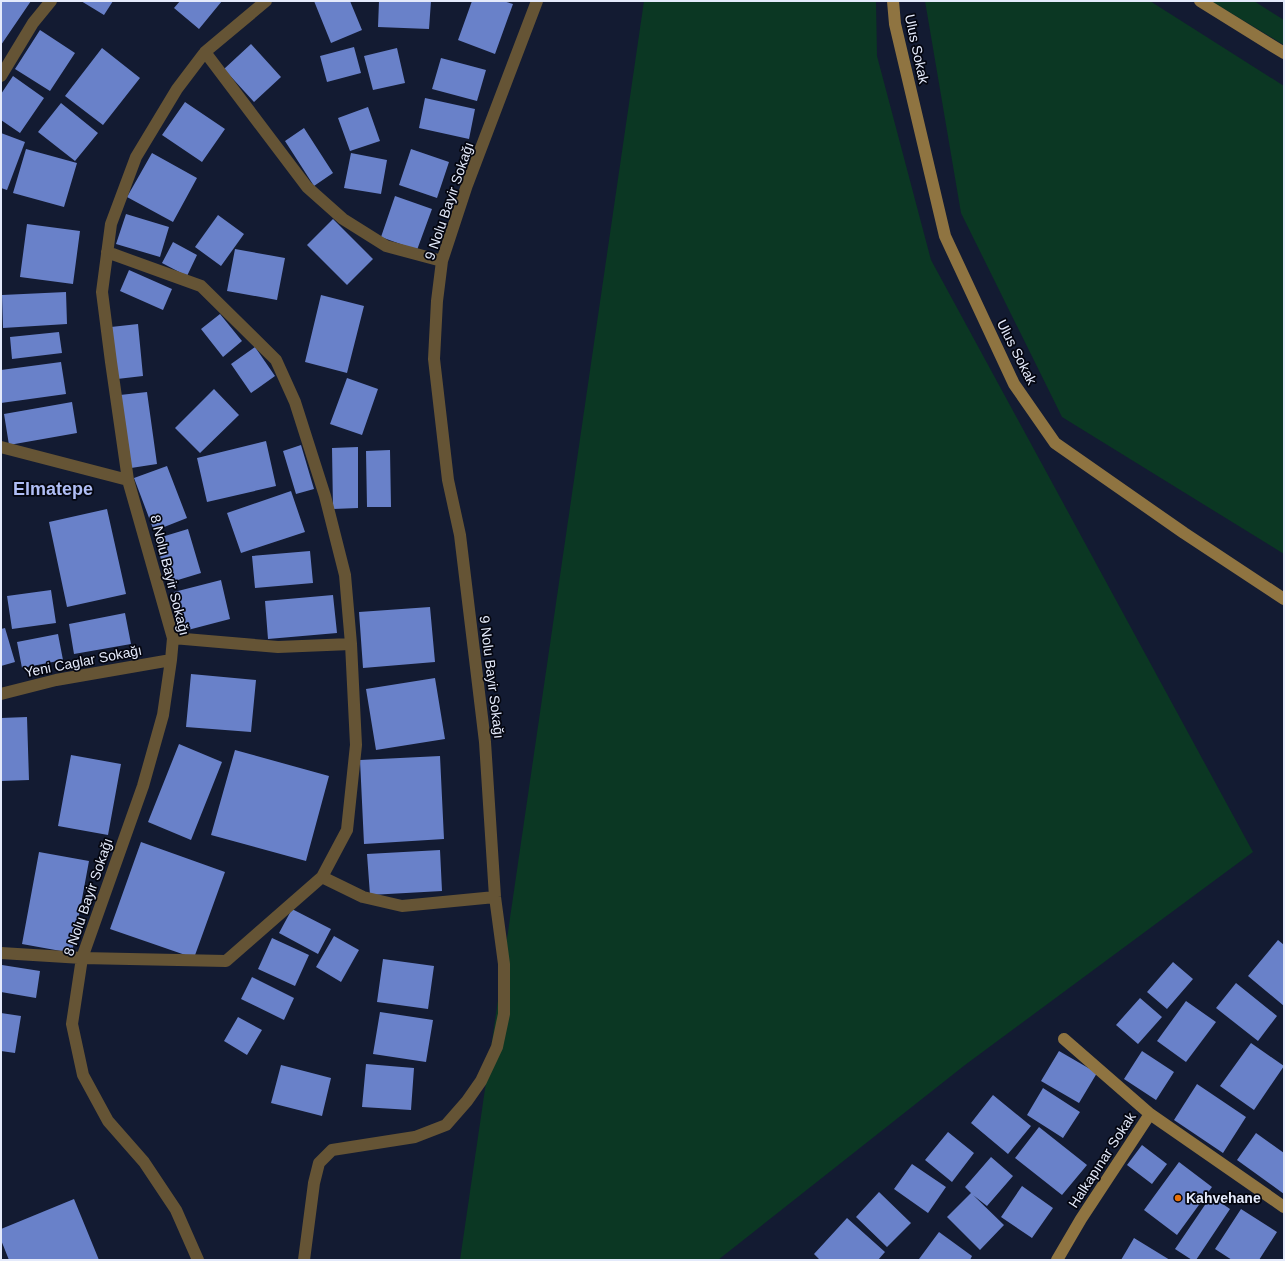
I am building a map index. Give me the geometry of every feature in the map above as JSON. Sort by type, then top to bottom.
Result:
[{"type":"street","points":[[1,76],[33,23],[51,1]]},
{"type":"street","name":"8 Nolu Bayir Sokağı","points":[[198,1260],[176,1210],[144,1162],[108,1121],[83,1074],[72,1024],[82,958],[143,786],[162,715],[173,638],[128,480],[110,362],[102,292],[111,224],[136,157],[177,89],[206,52],[266,1]]},
{"type":"street","name":"9 Nolu Bayir Sokağı","points":[[304,1260],[314,1183],[320,1163],[332,1150],[414,1136],[446,1125],[481,1082],[497,1047],[504,1014],[504,964],[495,897],[484,726],[460,535],[448,480],[434,359],[437,301],[442,261],[467,185],[537,1]]},
{"type":"street","name":"Ulus Sokak","points":[[893,1],[895,24],[945,236],[1014,384],[1055,443],[1184,533],[1284,599]]},
{"type":"street","points":[[1200,1],[1284,54]]},
{"type":"street","points":[[206,52],[307,187],[343,219],[386,246],[442,261]]},
{"type":"street","points":[[1,953],[82,958],[226,961],[322,877],[347,830],[356,745],[351,644],[345,575],[325,496],[295,402],[276,360],[201,286],[107,252]]},
{"type":"street","points":[[1,447],[128,480]]},
{"type":"street","points":[[173,638],[278,647],[351,644]]},
{"type":"street","name":"Yeni Caglar Sokağı","points":[[1,694],[56,680],[171,660]]},
{"type":"street","points":[[322,877],[363,897],[402,906],[495,897]]},
{"type":"street","points":[[1064,1039],[1150,1114]]},
{"type":"street","name":"Halkapınar Sokak","points":[[1057,1260],[1081,1219],[1150,1114],[1284,1206]]},
{"type":"green space","points":[[644,1],[876,1],[877,56],[931,260],[1253,852],[965,1065],[718,1260],[460,1260]]},
{"type":"green space","points":[[925,1],[1150,1],[1284,86],[1284,554],[1062,417],[961,213]]},
{"type":"green space","points":[[1211,1],[1254,1],[1284,20],[1284,45]]},
{"type":"building","points":[[1,1],[31,1],[1,45]]},
{"type":"building","points":[[81,1],[113,1],[104,15]]},
{"type":"building","points":[[180,1],[222,1],[199,29],[174,8]]},
{"type":"building","points":[[314,1],[350,1],[362,30],[331,43]]},
{"type":"building","points":[[379,1],[431,1],[429,29],[378,27]]},
{"type":"building","points":[[472,1],[503,1],[513,4],[495,54],[458,40]]},
{"type":"building","points":[[40,30],[75,53],[50,91],[15,69]]},
{"type":"building","points":[[251,44],[281,77],[254,102],[224,69]]},
{"type":"building","points":[[354,47],[361,73],[327,82],[320,56]]},
{"type":"building","points":[[102,48],[140,78],[103,125],[65,96]]},
{"type":"building","points":[[397,48],[405,83],[373,90],[364,56]]},
{"type":"building","points":[[441,58],[486,70],[477,101],[432,89]]},
{"type":"building","points":[[13,76],[44,98],[20,133],[1,120],[1,94]]},
{"type":"building","points":[[425,98],[475,109],[469,139],[419,128]]},
{"type":"building","points":[[185,102],[225,129],[202,162],[162,135]]},
{"type":"building","points":[[61,103],[98,133],[75,161],[38,132]]},
{"type":"building","points":[[368,107],[380,141],[350,151],[338,118]]},
{"type":"building","points":[[304,128],[333,173],[314,186],[285,141]]},
{"type":"building","points":[[1,133],[25,142],[7,190],[1,188]]},
{"type":"building","points":[[26,149],[77,163],[64,207],[13,193]]},
{"type":"building","points":[[411,149],[449,162],[437,198],[399,185]]},
{"type":"building","points":[[152,153],[197,178],[173,222],[127,197]]},
{"type":"building","points":[[351,153],[387,160],[381,194],[344,188]]},
{"type":"building","points":[[395,196],[432,209],[417,250],[381,237]]},
{"type":"building","points":[[126,214],[169,227],[160,257],[116,244]]},
{"type":"building","points":[[218,215],[244,234],[221,266],[195,247]]},
{"type":"building","points":[[333,219],[373,259],[347,285],[307,245]]},
{"type":"building","points":[[27,224],[80,231],[73,284],[20,277]]},
{"type":"building","points":[[173,242],[197,255],[187,276],[162,263]]},
{"type":"building","points":[[235,249],[285,258],[277,300],[227,291]]},
{"type":"building","points":[[129,270],[172,289],[163,310],[120,291]]},
{"type":"building","points":[[66,292],[67,324],[3,328],[2,295]]},
{"type":"building","points":[[321,295],[364,306],[347,373],[305,362]]},
{"type":"building","points":[[220,314],[242,341],[223,357],[201,329]]},
{"type":"building","points":[[138,324],[143,376],[117,379],[111,327]]},
{"type":"building","points":[[59,332],[62,353],[12,359],[10,337]]},
{"type":"building","points":[[255,347],[275,376],[251,393],[231,364]]},
{"type":"building","points":[[61,362],[66,394],[1,403],[1,370]]},
{"type":"building","points":[[347,378],[378,389],[362,435],[330,424]]},
{"type":"building","points":[[214,389],[239,415],[200,453],[175,428]]},
{"type":"building","points":[[147,392],[157,464],[131,468],[120,395]]},
{"type":"building","points":[[72,402],[77,433],[9,445],[4,414]]},
{"type":"building","points":[[266,441],[276,486],[207,502],[197,458]]},
{"type":"building","points":[[301,445],[314,489],[296,494],[283,451]]},
{"type":"building","points":[[358,447],[358,508],[333,509],[332,448]]},
{"type":"building","points":[[390,450],[391,507],[367,507],[366,451]]},
{"type":"building","points":[[167,466],[187,518],[154,531],[134,478]]},
{"type":"building","points":[[291,491],[305,532],[241,553],[227,513]]},
{"type":"building","points":[[107,509],[126,594],[67,607],[49,522]]},
{"type":"building","points":[[188,529],[201,573],[168,583],[155,539]]},
{"type":"building","points":[[310,551],[313,583],[255,588],[252,556]]},
{"type":"building","points":[[221,580],[230,619],[184,631],[174,592]]},
{"type":"building","points":[[51,590],[56,623],[12,629],[7,596]]},
{"type":"building","points":[[333,595],[337,633],[268,639],[265,601]]},
{"type":"building","points":[[430,607],[435,662],[363,668],[359,612]]},
{"type":"building","points":[[125,613],[131,644],[74,654],[69,624]]},
{"type":"building","points":[[5,628],[15,662],[1,666],[1,629]]},
{"type":"building","points":[[58,634],[63,660],[22,668],[17,642]]},
{"type":"building","points":[[191,674],[256,680],[251,732],[186,727]]},
{"type":"building","points":[[435,678],[445,739],[376,750],[366,689]]},
{"type":"building","points":[[27,717],[29,780],[1,781],[1,718]]},
{"type":"building","points":[[179,744],[222,762],[191,840],[148,822]]},
{"type":"building","points":[[235,750],[329,776],[306,861],[211,835]]},
{"type":"building","points":[[71,755],[121,764],[108,835],[58,826]]},
{"type":"building","points":[[440,756],[444,839],[364,844],[360,760]]},
{"type":"building","points":[[141,842],[225,872],[194,958],[110,929]]},
{"type":"building","points":[[440,850],[442,891],[370,895],[367,854]]},
{"type":"building","points":[[39,852],[89,861],[72,953],[22,944]]},
{"type":"building","points":[[292,909],[331,929],[318,954],[279,933]]},
{"type":"building","points":[[334,936],[359,950],[341,982],[316,967]]},
{"type":"building","points":[[272,938],[309,955],[295,986],[258,969]]},
{"type":"building","points":[[1278,940],[1284,945],[1284,1006],[1248,976]]},
{"type":"building","points":[[383,959],[434,966],[428,1009],[377,1002]]},
{"type":"building","points":[[1173,962],[1193,979],[1167,1009],[1147,992]]},
{"type":"building","points":[[2,965],[40,971],[36,998],[1,992]]},
{"type":"building","points":[[252,977],[294,998],[284,1020],[241,999]]},
{"type":"building","points":[[1236,983],[1277,1016],[1258,1041],[1216,1008]]},
{"type":"building","points":[[1140,998],[1162,1017],[1138,1044],[1116,1025]]},
{"type":"building","points":[[1186,1001],[1216,1022],[1186,1062],[1157,1041]]},
{"type":"building","points":[[380,1012],[433,1020],[426,1062],[373,1054]]},
{"type":"building","points":[[1,1013],[21,1016],[15,1053],[1,1051]]},
{"type":"building","points":[[238,1017],[262,1030],[247,1055],[224,1041]]},
{"type":"building","points":[[1251,1043],[1284,1066],[1254,1110],[1220,1086]]},
{"type":"building","points":[[1059,1051],[1097,1073],[1079,1103],[1041,1081]]},
{"type":"building","points":[[1142,1051],[1174,1072],[1156,1100],[1124,1079]]},
{"type":"building","points":[[366,1064],[414,1068],[411,1110],[362,1107]]},
{"type":"building","points":[[281,1065],[331,1078],[322,1116],[271,1103]]},
{"type":"building","points":[[1197,1084],[1246,1117],[1223,1153],[1174,1120]]},
{"type":"building","points":[[1043,1088],[1080,1112],[1063,1138],[1027,1115]]},
{"type":"building","points":[[993,1095],[1031,1126],[1008,1154],[971,1123]]},
{"type":"building","points":[[1039,1127],[1087,1165],[1062,1195],[1015,1158]]},
{"type":"building","points":[[948,1132],[974,1153],[952,1182],[925,1160]]},
{"type":"building","points":[[1256,1133],[1284,1153],[1284,1194],[1237,1160]]},
{"type":"building","points":[[1142,1145],[1167,1164],[1152,1184],[1127,1165]]},
{"type":"building","points":[[991,1157],[1013,1176],[987,1206],[973,1195],[1004,1225],[980,1250],[947,1217],[971,1193],[965,1187]]},
{"type":"building","name":"Kahvehane","points":[[1179,1162],[1212,1187],[1177,1235],[1144,1210]]},
{"type":"building","points":[[912,1164],[946,1187],[928,1213],[894,1189]]},
{"type":"building","points":[[1022,1186],[1053,1208],[1032,1238],[1001,1217]]},
{"type":"building","points":[[879,1192],[911,1223],[887,1247],[856,1217]]},
{"type":"building","points":[[1211,1196],[1230,1209],[1196,1260],[1192,1260],[1175,1249]]},
{"type":"building","points":[[74,1199],[99,1260],[9,1260],[1,1240],[1,1229]]},
{"type":"building","points":[[1241,1209],[1277,1232],[1259,1260],[1232,1260],[1215,1249]]},
{"type":"building","points":[[847,1218],[885,1252],[878,1260],[820,1260],[814,1254]]},
{"type":"building","points":[[939,1232],[972,1256],[970,1260],[919,1259]]},
{"type":"building","points":[[1134,1238],[1170,1260],[1121,1260]]},
{"type":"place","name":"Kahvehane","points":[[1178,1198]]},
{"type":"district","name":"Elmatepe","points":[[53,489]]}]
